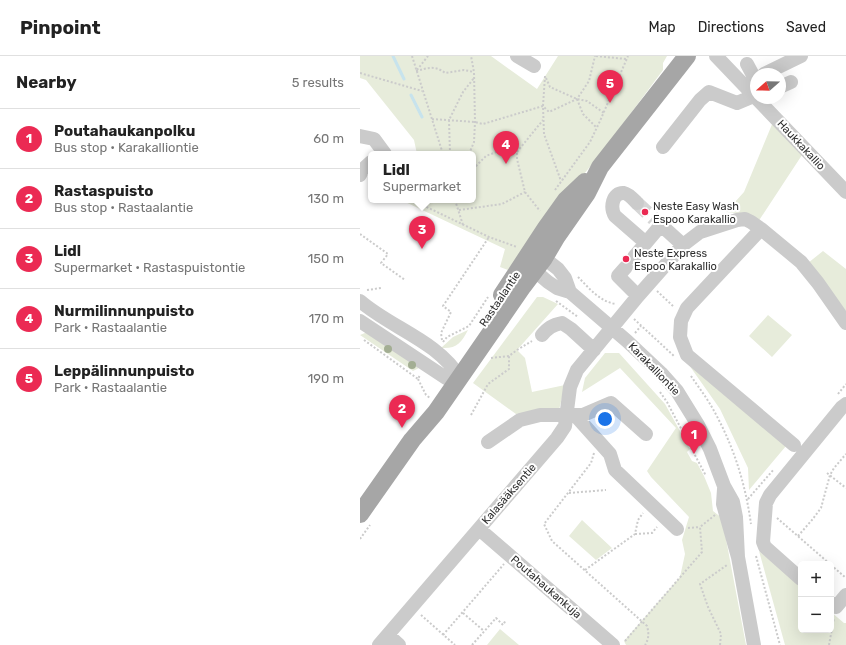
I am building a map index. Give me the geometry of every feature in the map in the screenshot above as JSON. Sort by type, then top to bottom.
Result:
[{"type":"main road","name":"Rastaalantie","points":[[360,514],[412,440],[428,406],[453,374],[529,255],[543,220],[600,167],[687,56]]},
{"type":"main road","name":"Rastaalantie","points":[[529,255],[557,236],[587,193],[600,167]]},
{"type":"street","points":[[517,56],[534,66]]},
{"type":"street","name":"Haukkakallio","points":[[716,56],[750,91]]},
{"type":"street","points":[[778,68],[801,56]]},
{"type":"street","points":[[747,64],[750,68]]},
{"type":"street","points":[[663,147],[700,100],[709,92],[737,103],[750,98]]},
{"type":"street","name":"Haukkakallio","points":[[763,104],[846,192]]},
{"type":"street","points":[[360,136],[374,139],[381,151]]},
{"type":"street","points":[[360,175],[362,170],[368,165]]},
{"type":"street","points":[[637,203],[625,193],[621,194],[617,196],[614,201],[612,211],[615,216],[646,243]]},
{"type":"street","name":"Kalasääksentie","points":[[384,640],[557,438],[571,416],[570,387],[577,370],[638,296],[683,245],[700,232],[737,220],[751,222],[807,269],[846,323]]},
{"type":"street","points":[[638,296],[618,276],[646,243],[658,222],[683,245]]},
{"type":"street","points":[[761,229],[687,308],[681,321],[680,337],[687,355],[794,445]]},
{"type":"street","name":"Karakalliontie","points":[[529,255],[557,288],[570,292],[612,328],[661,373],[682,397],[704,437],[724,486],[730,510],[754,645]]},
{"type":"street","points":[[364,300],[440,346],[453,374],[427,366],[360,321],[364,300]]},
{"type":"street","points":[[542,335],[555,324],[562,323],[571,329],[594,350]]},
{"type":"street","points":[[488,442],[520,420],[540,415],[583,415],[611,404],[646,434]]},
{"type":"street","points":[[798,576],[765,547],[763,542],[766,503],[770,495],[846,404]]},
{"type":"street","points":[[571,416],[610,454],[615,470],[677,528]]},
{"type":"street","name":"Poutahaukankuja","points":[[479,529],[502,550],[618,644]]},
{"type":"street","points":[[834,605],[846,595]]},
{"type":"street","points":[[384,640],[400,645]]},
{"type":"path","points":[[412,56],[441,151]]},
{"type":"path","points":[[416,71],[428,56]]},
{"type":"path","points":[[470,151],[474,142],[475,122],[474,72],[472,56]]},
{"type":"path","points":[[543,106],[549,112],[577,99],[589,80],[596,56],[627,57],[604,113],[590,142],[553,192]]},
{"type":"path","points":[[416,71],[439,68],[445,73],[464,70],[474,72]]},
{"type":"path","points":[[360,73],[423,92]]},
{"type":"path","points":[[561,182],[544,134],[543,106],[545,76],[550,87],[577,99],[588,101],[604,113]]},
{"type":"path","points":[[450,151],[449,120],[463,92],[474,77]]},
{"type":"path","points":[[577,99],[583,114],[597,128]]},
{"type":"path","points":[[432,119],[475,122],[483,124],[543,106]]},
{"type":"path","points":[[543,220],[525,192],[517,159],[517,152],[544,119]]},
{"type":"path","points":[[476,166],[486,156],[504,149],[517,152]]},
{"type":"path","points":[[459,210],[502,204],[525,192]]},
{"type":"path","points":[[418,203],[529,255]]},
{"type":"path","points":[[456,203],[463,225]]},
{"type":"path","points":[[543,207],[543,220]]},
{"type":"path","points":[[360,234],[388,254],[381,264],[405,280]]},
{"type":"path","points":[[440,346],[442,333],[451,312],[443,306],[489,237]]},
{"type":"path","points":[[364,300],[381,288]]},
{"type":"path","points":[[656,291],[684,315]]},
{"type":"path","points":[[440,346],[447,338],[469,326],[493,292]]},
{"type":"path","points":[[487,358],[509,356],[542,335]]},
{"type":"path","points":[[360,337],[418,379],[427,366]]},
{"type":"path","points":[[471,415],[488,384],[509,369],[509,356]]},
{"type":"path","points":[[658,389],[667,402],[708,479]]},
{"type":"path","points":[[596,440],[591,463],[544,524],[552,541],[642,620],[647,626],[648,632],[645,645]]},
{"type":"path","points":[[798,536],[821,508],[829,474],[846,454]]},
{"type":"path","points":[[829,474],[846,488]]},
{"type":"path","points":[[568,493],[606,490]]},
{"type":"path","points":[[618,644],[642,620],[702,552],[700,526],[717,513],[741,508],[748,500]]},
{"type":"path","points":[[635,534],[638,520],[651,503]]},
{"type":"path","points":[[766,508],[827,561]]},
{"type":"path","points":[[585,570],[635,534],[652,532],[665,517]]},
{"type":"path","points":[[444,635],[506,562],[502,550]]},
{"type":"path","points":[[720,645],[721,634],[708,607],[700,584],[738,557]]},
{"type":"path","points":[[834,568],[846,578]]},
{"type":"path","points":[[412,607],[455,645]]},
{"type":"path","points":[[463,612],[484,631]]},
{"type":"path","points":[[472,645],[496,618],[503,625],[506,620]]},
{"type":"path","points":[[829,645],[830,633]]},
{"type":"green space","points":[[360,56],[491,56],[537,89],[558,56],[667,56],[663,63],[663,70],[602,152],[508,270],[500,267],[505,249],[407,203],[476,203],[476,151],[416,151],[414,140],[366,80],[360,78]]},
{"type":"green space","points":[[773,122],[802,155],[758,222],[737,213],[726,212],[744,192]]},
{"type":"green space","points":[[823,251],[846,269],[846,311],[808,263]]},
{"type":"green space","points":[[537,297],[543,297],[558,304],[517,350],[525,358],[532,392],[565,385],[559,410],[516,414],[473,383]]},
{"type":"green space","points":[[768,315],[792,335],[772,357],[749,336]]},
{"type":"green space","points":[[468,330],[461,342],[455,346],[441,348],[453,337]]},
{"type":"green space","points":[[365,333],[372,334],[419,368],[413,371],[360,335]]},
{"type":"green space","points":[[605,353],[619,353],[665,404],[690,449],[687,452],[692,461],[697,463],[704,476],[711,493],[713,511],[722,518],[746,645],[626,645],[624,641],[680,577],[685,554],[682,540],[689,517],[647,471],[676,428],[620,368],[582,392],[585,378]]},
{"type":"green space","points":[[689,365],[786,446],[749,490],[748,468],[720,409]]},
{"type":"green space","points":[[582,520],[612,548],[596,560],[569,536]]},
{"type":"green space","points":[[759,551],[798,584],[798,633],[834,633],[834,615],[846,623],[846,645],[785,645]]},
{"type":"green space","points":[[500,629],[519,645],[487,645]]},
{"type":"waterway","points":[[393,56],[404,79]]},
{"type":"waterway","points":[[411,95],[422,117]]},
{"type":"tunnel","points":[[637,203],[654,219]]},
{"type":"place","name":"Leppälinnunpuisto","points":[[610,103]]},
{"type":"place","name":"Nurmilinnunpuisto","points":[[506,164]]},
{"type":"place","name":"Neste Easy Wash Espoo Karakallio","points":[[645,212]]},
{"type":"place","name":"Lidl","points":[[422,249]]},
{"type":"place","name":"Neste Express Espoo Karakallio","points":[[626,259]]},
{"type":"place","name":"Rastaspuisto","points":[[402,428]]},
{"type":"place","name":"Poutahaukanpolku","points":[[694,454]]}]
